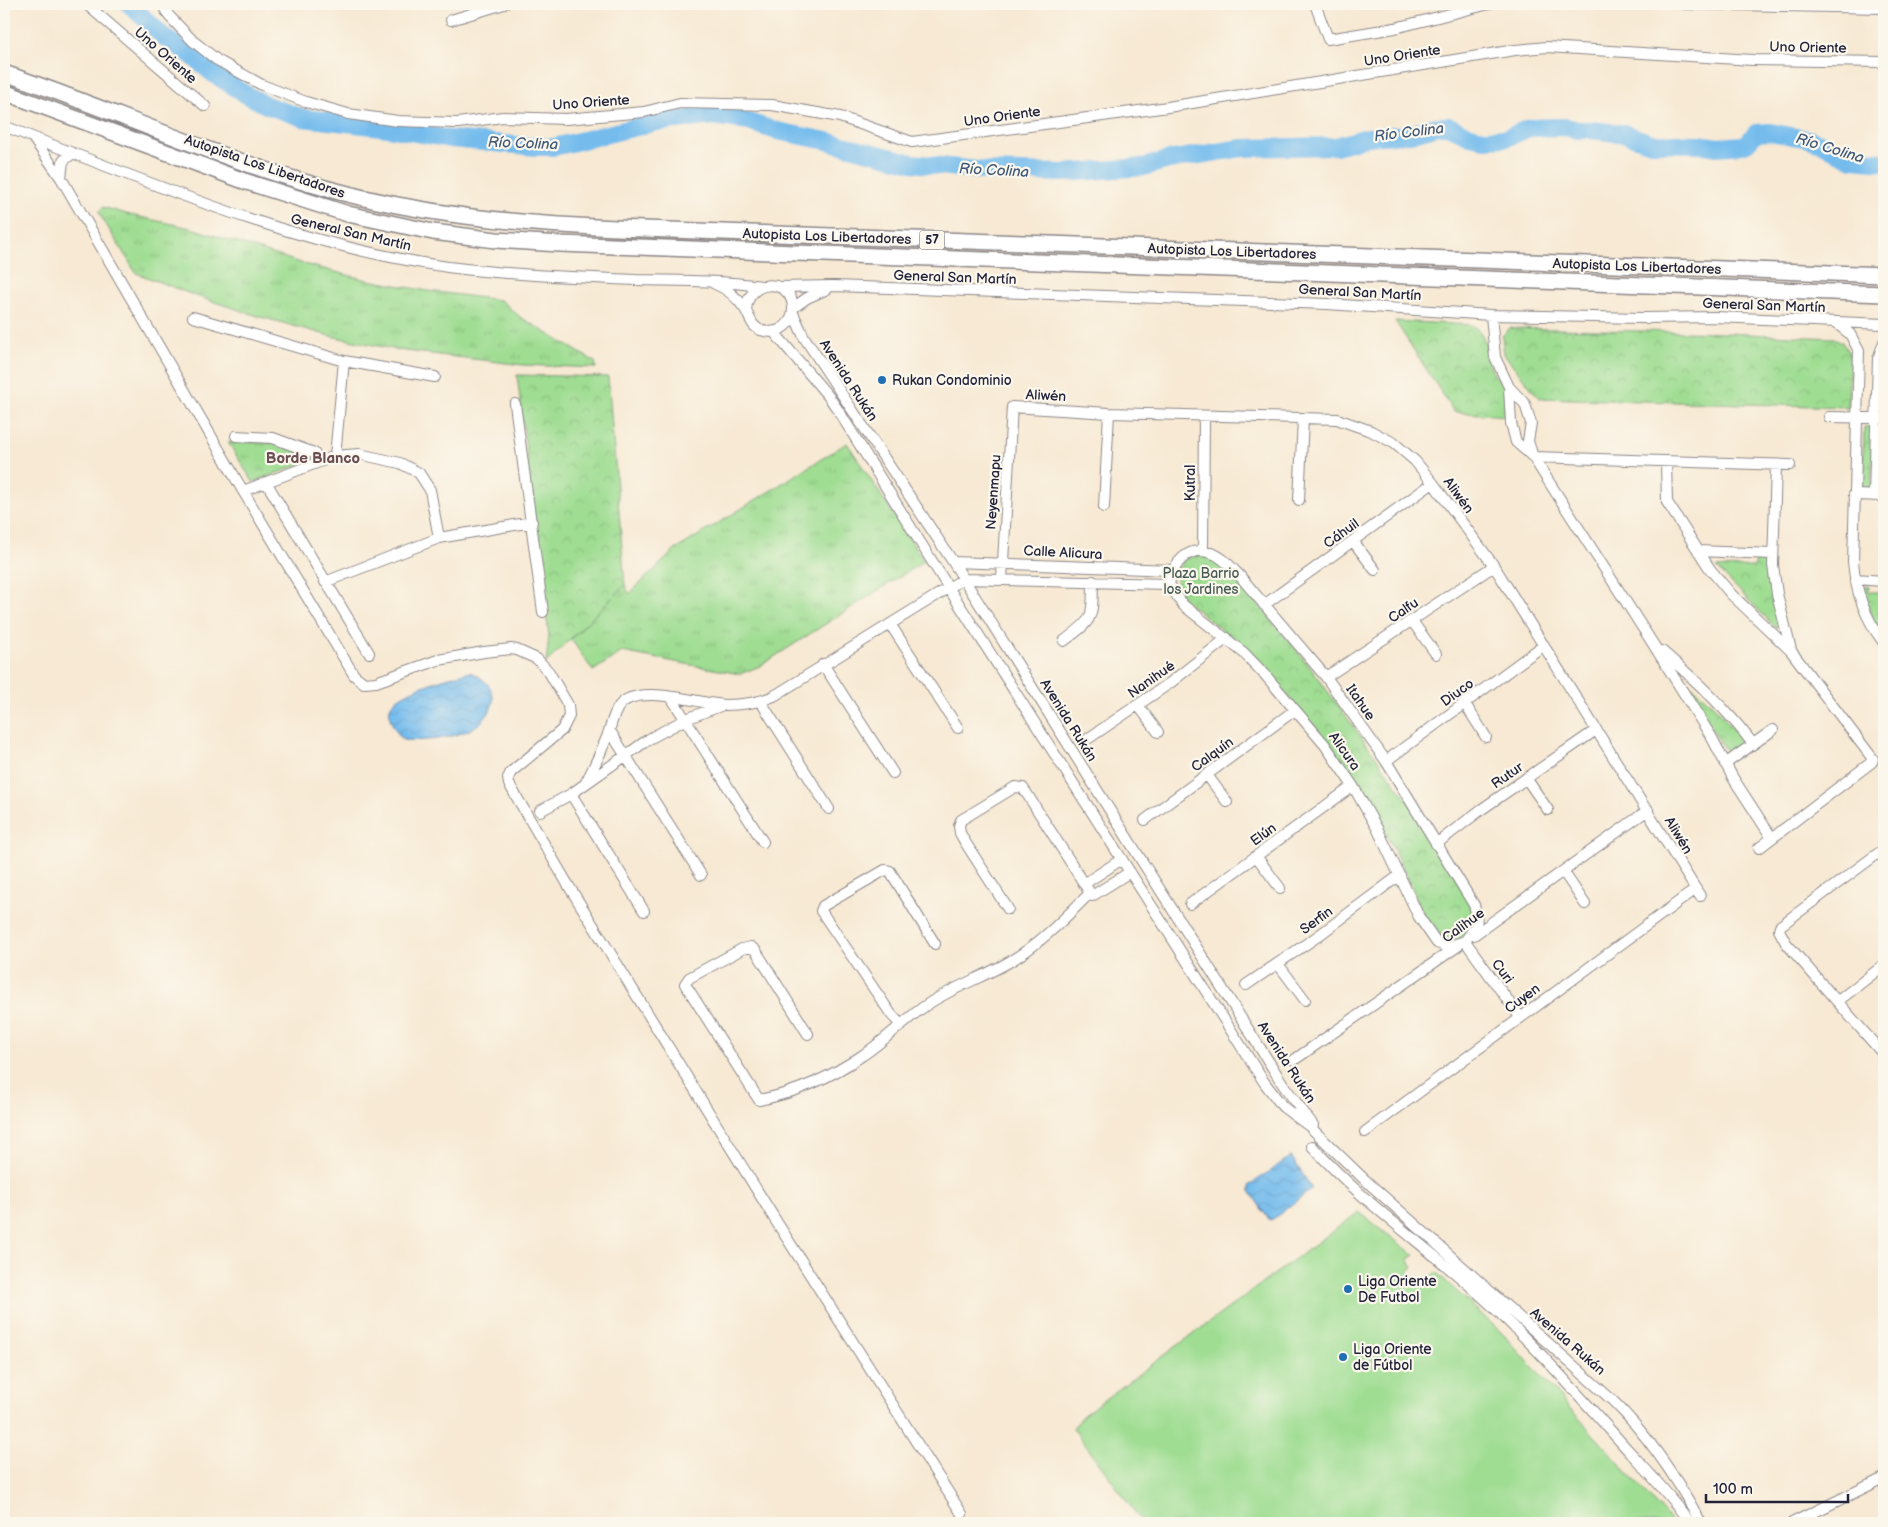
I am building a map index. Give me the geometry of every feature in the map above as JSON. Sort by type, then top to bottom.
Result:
[{"type":"highway","name":"Autopista Los Libertadores","points":[[4,72],[290,178],[386,204],[502,222],[608,228],[1884,275]]},
{"type":"highway","name":"Autopista Los Libertadores","points":[[4,92],[214,170],[322,207],[401,226],[481,238],[560,244],[1884,294]]},
{"type":"street","name":"Uno Oriente","points":[[86,4],[205,106]]},
{"type":"street","name":"Uno Oriente","points":[[162,4],[169,16],[193,41],[218,60],[262,85],[306,102],[348,114],[398,121],[458,123],[503,117],[566,119],[644,112],[680,103],[772,105],[840,117],[912,142],[1168,107],[1496,53],[1547,47],[1753,60],[1884,62]]},
{"type":"street","points":[[451,20],[504,4]]},
{"type":"street","points":[[1315,4],[1328,40],[1395,28],[1489,4]]},
{"type":"street","points":[[1691,4],[1884,8]]},
{"type":"street","name":"General San Martín","points":[[4,126],[192,200],[244,218],[314,239],[372,253],[448,267],[514,273],[730,282],[762,286]]},
{"type":"street","points":[[32,138],[61,178],[243,491],[354,675],[364,684],[376,682],[438,660],[511,649],[530,655],[549,672],[568,705],[567,721],[562,730],[511,772],[508,778],[509,784],[567,884],[776,1222],[962,1514]]},
{"type":"street","points":[[61,178],[61,166],[73,153]]},
{"type":"street","name":"General San Martín","points":[[710,281],[728,290],[746,311]]},
{"type":"street","points":[[773,285],[778,287],[790,297],[793,311],[788,324],[774,332],[756,328],[751,323],[746,311],[746,305],[751,294],[762,286],[773,285]]},
{"type":"street","name":"General San Martín","points":[[793,311],[815,293],[834,286]]},
{"type":"street","name":"General San Martín","points":[[778,287],[834,286],[1327,304],[1491,314],[1643,318],[1716,317],[1884,324]]},
{"type":"street","name":"Avenida Rukán","points":[[793,311],[804,337],[953,562],[1284,1086],[1325,1141]]},
{"type":"street","points":[[1491,314],[1494,357],[1509,387],[1525,404],[1530,423],[1528,441],[1533,457],[1712,738],[1725,764],[1772,838]]},
{"type":"street","points":[[193,317],[344,360],[435,377]]},
{"type":"street","points":[[1834,322],[1850,334],[1859,351],[1853,562],[1860,600],[1868,621],[1884,643]]},
{"type":"street","name":"Avenida Rukán","points":[[774,332],[829,396],[948,587],[1130,872],[1269,1088],[1283,1106],[1309,1126],[1364,1179],[1619,1406],[1660,1454],[1682,1488],[1701,1523]]},
{"type":"street","points":[[1854,495],[1879,496],[1881,418],[1878,359],[1884,342]]},
{"type":"street","points":[[335,456],[344,360]]},
{"type":"street","points":[[1509,387],[1511,423],[1516,442],[1533,457],[1790,465]]},
{"type":"street","points":[[514,404],[532,522],[542,612]]},
{"type":"street","name":"Aliwén","points":[[1012,407],[1109,413],[1337,419],[1371,431],[1394,443],[1420,466],[1494,566],[1698,892]]},
{"type":"street","name":"Neyenmapu","points":[[1002,579],[1012,407]]},
{"type":"street","points":[[1104,508],[1109,413]]},
{"type":"street","name":"Kutral","points":[[1203,551],[1204,416]]},
{"type":"street","points":[[1828,417],[1881,418]]},
{"type":"street","points":[[1299,500],[1302,419]]},
{"type":"street","points":[[1511,423],[1530,423]]},
{"type":"street","points":[[236,436],[273,438],[314,452],[319,461]]},
{"type":"street","points":[[869,460],[880,453]]},
{"type":"street","points":[[243,491],[335,456],[359,454],[400,463],[418,473],[430,490],[440,538]]},
{"type":"street","points":[[1666,461],[1667,502],[1716,578],[1791,651],[1873,760],[1760,848]]},
{"type":"street","points":[[1776,465],[1773,554],[1777,594],[1791,651]]},
{"type":"street","points":[[266,482],[369,653]]},
{"type":"street","name":"Cáhuil","points":[[1264,605],[1433,483]]},
{"type":"street","points":[[326,582],[440,538],[532,522]]},
{"type":"street","points":[[1352,541],[1375,570]]},
{"type":"street","points":[[1169,584],[1172,570],[1181,558],[1190,553],[1203,551]]},
{"type":"street","name":"Itahue","points":[[1203,551],[1212,553],[1224,560],[1264,605],[1326,677],[1386,761],[1469,898],[1476,914],[1477,925],[1465,941]]},
{"type":"street","points":[[1698,551],[1773,554]]},
{"type":"street","name":"Calle Alicura","points":[[953,562],[1172,570]]},
{"type":"street","name":"Calfu","points":[[1326,677],[1494,566]]},
{"type":"street","points":[[586,782],[610,731],[617,710],[629,698],[636,696],[671,697],[724,705],[761,702],[774,696],[963,579]]},
{"type":"street","name":"Calle Alicura","points":[[963,579],[1169,584]]},
{"type":"street","points":[[1855,579],[1884,581]]},
{"type":"street","points":[[1064,640],[1084,626],[1092,615],[1093,581]]},
{"type":"street","name":"Alicura","points":[[1169,584],[1183,605],[1244,653],[1326,745],[1353,786],[1378,830],[1419,917],[1437,943],[1447,947],[1465,941]]},
{"type":"street","points":[[1412,621],[1436,654]]},
{"type":"street","points":[[890,624],[958,728]]},
{"type":"street","name":"Nanihué","points":[[1089,738],[1170,683],[1227,638]]},
{"type":"street","points":[[1653,644],[1713,698],[1740,726],[1753,744]]},
{"type":"street","name":"Diuco","points":[[1386,761],[1544,646]]},
{"type":"street","points":[[823,664],[893,773]]},
{"type":"street","points":[[671,697],[763,842]]},
{"type":"street","points":[[761,702],[829,809]]},
{"type":"street","points":[[1465,704],[1486,737]]},
{"type":"street","points":[[540,811],[571,794],[625,754],[649,739],[686,719],[724,705]]},
{"type":"street","points":[[1138,705],[1158,732]]},
{"type":"street","name":"Calquín","points":[[1144,820],[1295,710]]},
{"type":"street","name":"Rutur","points":[[1436,844],[1526,778],[1596,730]]},
{"type":"street","points":[[1725,764],[1774,730]]},
{"type":"street","points":[[610,731],[701,875]]},
{"type":"street","points":[[1057,757],[1071,748]]},
{"type":"street","points":[[1206,775],[1226,802]]},
{"type":"street","points":[[1526,778],[1548,810]]},
{"type":"street","name":"Elún","points":[[1190,904],[1353,786]]},
{"type":"street","points":[[1008,909],[965,842],[959,826],[961,820],[1015,788],[1022,788],[1027,794],[1088,891]]},
{"type":"street","points":[[571,794],[644,910]]},
{"type":"street","name":"Calihue","points":[[1294,1060],[1648,810]]},
{"type":"street","points":[[1884,849],[1780,926],[1779,930],[1786,943],[1884,1054]]},
{"type":"street","points":[[1256,856],[1280,888]]},
{"type":"street","points":[[808,1034],[756,951],[751,947],[742,949],[689,978],[685,984],[759,1100],[777,1097],[836,1071],[863,1055],[900,1024],[946,993],[1024,952],[1061,922],[1088,891],[1122,859]]},
{"type":"street","points":[[900,1024],[891,1014],[821,911],[822,906],[885,870],[890,871],[935,944]]},
{"type":"street","points":[[1563,871],[1585,904]]},
{"type":"street","points":[[1088,891],[1130,872]]},
{"type":"street","name":"Serfin","points":[[1246,985],[1278,964],[1400,875]]},
{"type":"street","name":"Cuyen","points":[[1365,1132],[1520,1017],[1698,892]]},
{"type":"street","points":[[1165,926],[1178,918]]},
{"type":"street","name":"Curi","points":[[1465,941],[1520,1017]]},
{"type":"street","points":[[1278,964],[1305,1000]]},
{"type":"street","points":[[1838,1000],[1884,965]]},
{"type":"street","points":[[1312,1146],[1353,1188],[1478,1293],[1510,1323],[1646,1470],[1690,1523]]},
{"type":"street","points":[[1792,1523],[1884,1478]]},
{"type":"green space","points":[[103,207],[130,215],[191,228],[304,264],[363,279],[428,291],[500,300],[520,317],[595,362],[596,368],[523,365],[398,350],[330,336],[261,317],[196,296],[136,273],[99,212]]},
{"type":"green space","points":[[1395,321],[1471,325],[1477,329],[1484,340],[1494,374],[1505,386],[1506,416],[1454,412]]},
{"type":"green space","points":[[1510,328],[1726,333],[1834,338],[1842,342],[1850,355],[1848,407],[1539,398],[1504,354],[1502,336]]},
{"type":"green space","points":[[517,375],[608,377],[625,585],[546,663],[549,636]]},
{"type":"green space","points":[[1864,427],[1874,427],[1871,492],[1862,492]]},
{"type":"green space","points":[[228,442],[272,443],[310,456],[312,460],[253,482]]},
{"type":"green space","points":[[847,443],[924,561],[760,666],[740,674],[622,652],[593,671],[571,639],[625,585],[629,594],[675,550]]},
{"type":"green space","name":"Plaza Barrio los Jardines","points":[[1200,554],[1212,556],[1263,610],[1306,662],[1421,818],[1472,905],[1472,930],[1457,940],[1443,938],[1424,916],[1372,805],[1326,739],[1247,650],[1183,599],[1176,583],[1177,570],[1184,560]]},
{"type":"green space","points":[[1766,560],[1769,563],[1771,586],[1779,620],[1776,628],[1717,568],[1754,567],[1756,561]]},
{"type":"green space","points":[[1869,585],[1869,592],[1884,592],[1884,636],[1872,619],[1862,588]]},
{"type":"green space","points":[[1692,686],[1718,710],[1744,745],[1731,754],[1727,753],[1686,687]]},
{"type":"green space","name":"Liga Oriente de Fútbol","points":[[1359,1212],[1414,1255],[1408,1259],[1413,1267],[1408,1272],[1420,1285],[1436,1272],[1505,1336],[1673,1523],[1143,1523],[1073,1428],[1082,1416]]},
{"type":"water","points":[[470,672],[485,681],[493,696],[490,710],[481,722],[472,728],[449,737],[403,740],[390,717],[390,708],[394,702],[413,690],[451,676]]},
{"type":"water","points":[[1291,1156],[1312,1189],[1273,1219],[1269,1220],[1250,1191],[1250,1185]]},
{"type":"waterway","name":"Río Colina","points":[[129,4],[164,37],[191,55],[212,73],[266,105],[303,118],[381,127],[450,139],[537,147],[554,147],[657,122],[714,116],[742,120],[777,131],[827,141],[912,163],[987,171],[1063,173],[1144,167],[1168,160],[1242,148],[1336,146],[1368,137],[1410,134],[1437,126],[1449,126],[1470,136],[1484,139],[1506,138],[1529,128],[1566,127],[1577,130],[1626,134],[1651,143],[1699,144],[1717,147],[1742,145],[1747,143],[1756,133],[1770,132],[1821,143],[1853,159],[1884,162]]},
{"type":"place","name":"Rukan Condominio","points":[[882,380]]},
{"type":"place","name":"Liga Oriente De Futbol","points":[[1348,1289]]},
{"type":"place","name":"Liga Oriente de Fútbol","points":[[1343,1357]]},
{"type":"district","name":"Borde Blanco","points":[[313,458]]}]
